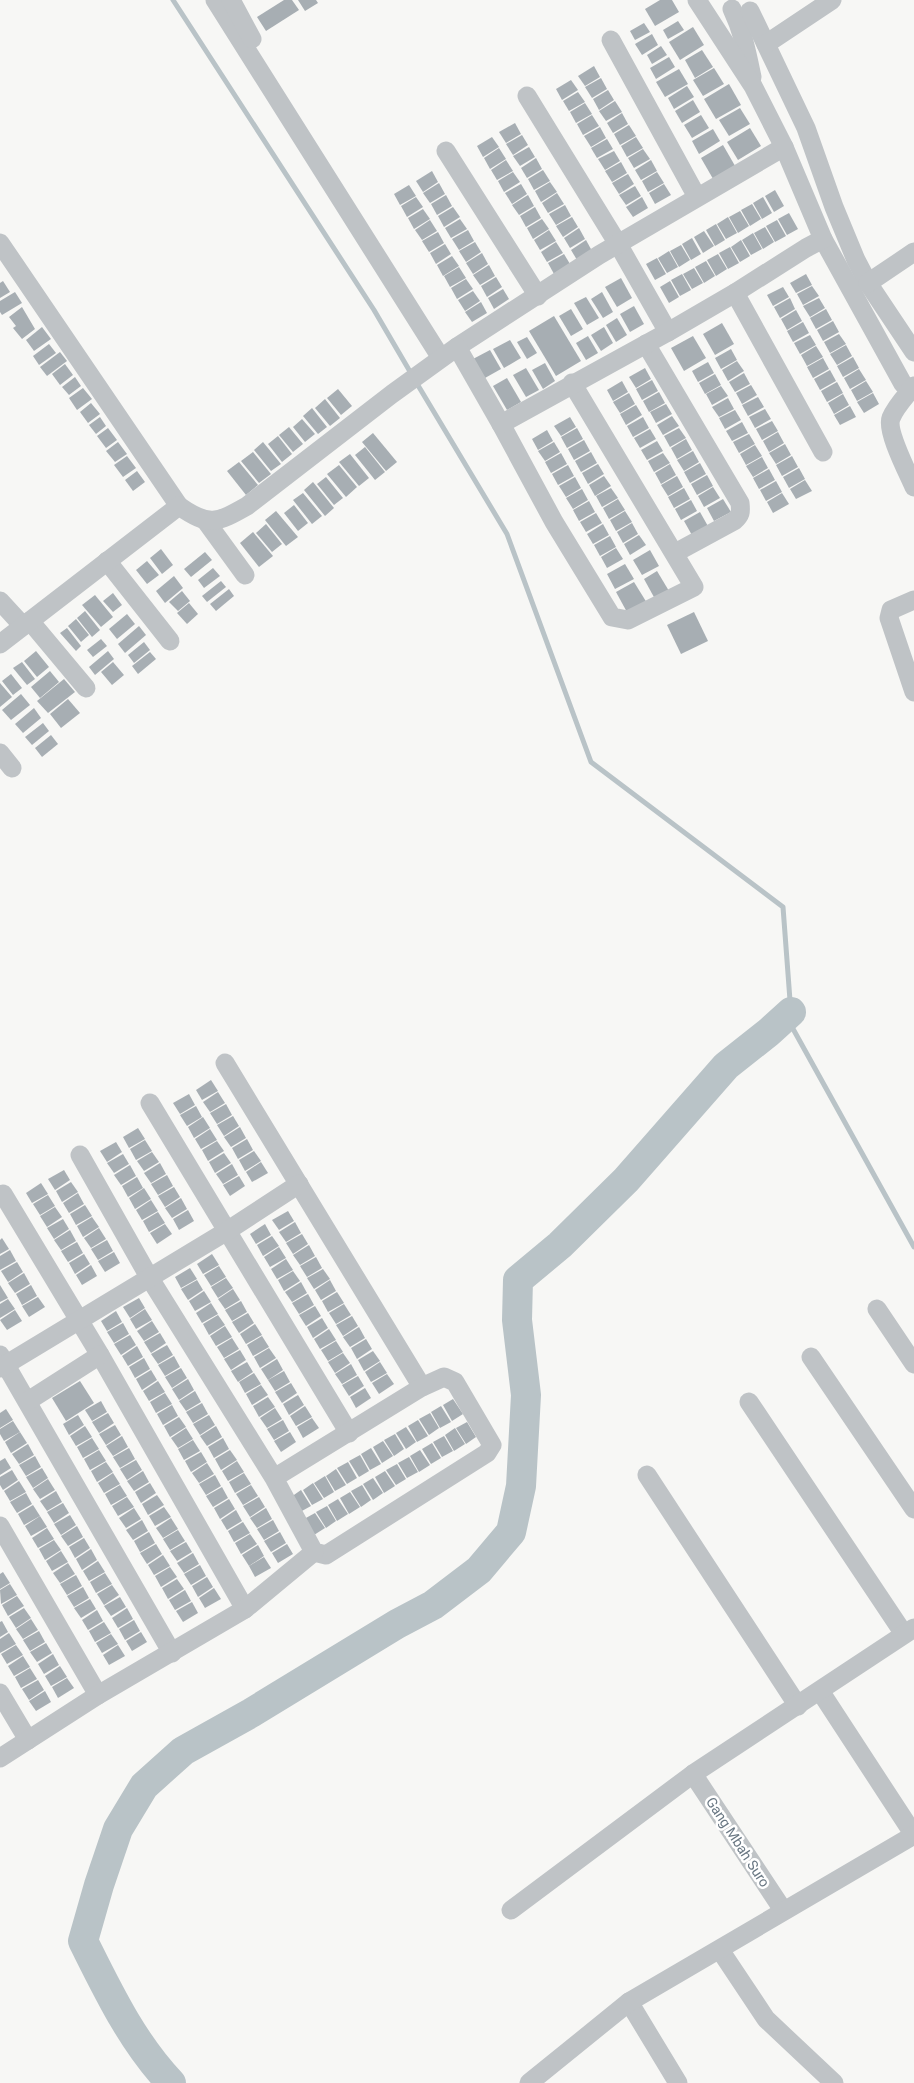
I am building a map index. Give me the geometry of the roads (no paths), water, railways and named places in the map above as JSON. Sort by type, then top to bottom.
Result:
[{"type":"street","points":[[215,0],[435,363]]},
{"type":"street","points":[[697,0],[753,86],[784,147],[823,239],[908,385],[890,420],[892,433],[914,487]]},
{"type":"street","points":[[766,44],[832,0]]},
{"type":"street","points":[[236,2],[266,66]]},
{"type":"street","points":[[742,5],[740,25],[753,86]]},
{"type":"street","points":[[742,5],[766,44],[806,128],[834,207],[868,283],[914,352]]},
{"type":"street","points":[[610,40],[697,196]]},
{"type":"street","points":[[527,96],[618,244],[668,332]]},
{"type":"street","points":[[205,520],[224,520],[247,506],[392,394],[457,347],[618,244],[697,196],[784,147]]},
{"type":"street","points":[[446,151],[538,296]]},
{"type":"street","points":[[501,424],[514,419],[572,383],[736,293],[823,239]]},
{"type":"street","points":[[0,243],[179,506],[205,520],[245,575]]},
{"type":"street","points":[[868,283],[914,252]]},
{"type":"street","points":[[736,293],[823,452]]},
{"type":"street","points":[[646,344],[740,503],[741,510],[739,516],[734,521],[675,553]]},
{"type":"street","points":[[457,347],[554,522],[612,616],[628,620],[694,587],[572,383]]},
{"type":"street","points":[[0,644],[179,506]]},
{"type":"street","points":[[107,560],[170,641]]},
{"type":"street","points":[[0,600],[27,624],[86,688]]},
{"type":"street","points":[[914,600],[892,610],[889,618],[914,692]]},
{"type":"street","points":[[0,753],[12,768]]},
{"type":"street","points":[[225,1063],[422,1387]]},
{"type":"street","points":[[150,1103],[349,1433]]},
{"type":"street","points":[[80,1155],[149,1277],[274,1478],[314,1552],[326,1555],[490,1449],[492,1444],[455,1382],[444,1377],[422,1387],[274,1478]]},
{"type":"street","points":[[172,1653],[28,1401],[2,1363],[227,1231],[299,1184]]},
{"type":"street","points":[[3,1194],[100,1355],[245,1609]]},
{"type":"street","points":[[877,1309],[914,1364]]},
{"type":"street","points":[[28,1401],[100,1355]]},
{"type":"street","points":[[811,1357],[914,1509]]},
{"type":"street","points":[[511,1910],[694,1774],[909,1631],[748,1402]]},
{"type":"street","points":[[647,1475],[798,1706]]},
{"type":"street","points":[[0,1526],[98,1695]]},
{"type":"street","points":[[0,1758],[98,1695],[245,1609],[314,1552]]},
{"type":"street","points":[[529,2083],[629,2002],[720,1950],[783,1910],[914,1835],[820,1691]]},
{"type":"street","points":[[0,1693],[28,1740]]},
{"type":"street","name":"Gang Mbah Suro","points":[[694,1774],[783,1910]]},
{"type":"street","points":[[720,1950],[766,2019],[834,2083]]},
{"type":"street","points":[[629,2002],[678,2083]]},
{"type":"waterway","points":[[173,0],[374,310],[412,375]]},
{"type":"waterway","points":[[416,382],[507,534],[591,762],[783,907],[792,1027],[914,1247]]},
{"type":"waterway","points":[[171,2083],[144,2051],[112,1997],[83,1941],[118,1829],[144,1786],[183,1751],[251,1713],[397,1624],[433,1605],[479,1570],[511,1532],[521,1486],[526,1395],[517,1320],[518,1280],[560,1245],[626,1180],[726,1066],[791,1012]]}]
